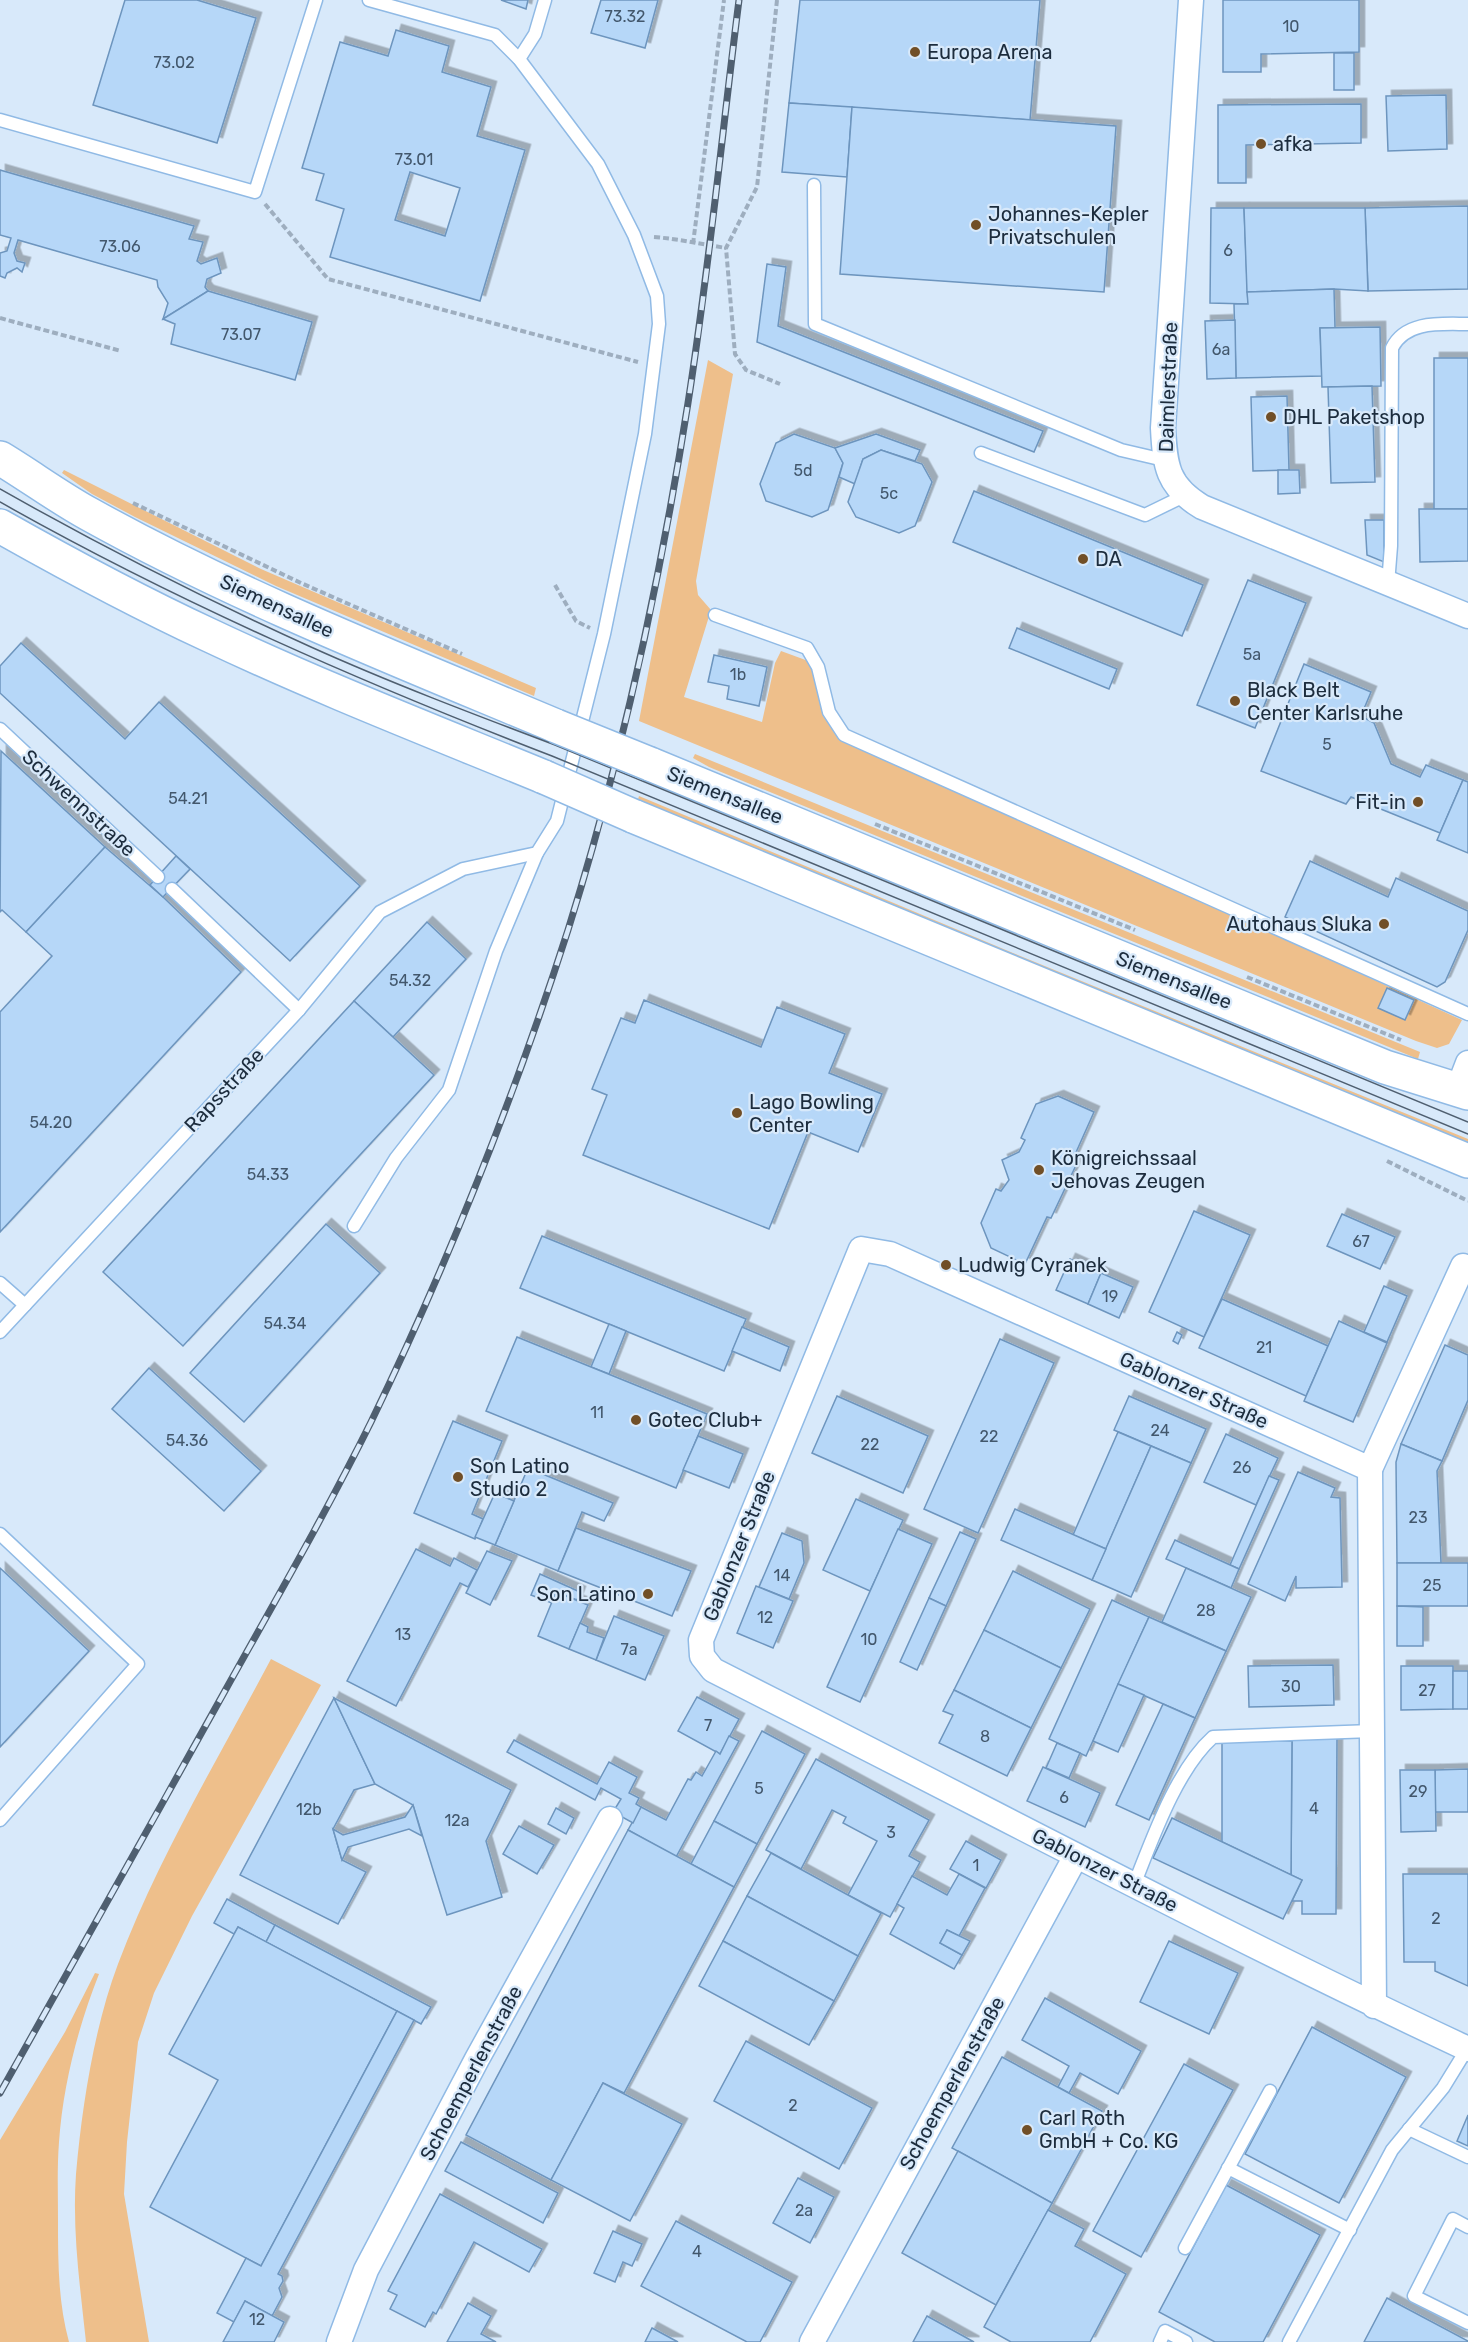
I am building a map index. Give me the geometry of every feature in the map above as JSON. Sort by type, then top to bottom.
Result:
[{"type":"main road","name":"Siemensallee","points":[[0,458],[87,513],[337,634],[1385,1067],[1465,1082]]},
{"type":"main road","points":[[0,526],[90,577],[209,635],[326,688],[1468,1161]]},
{"type":"street","name":"Daimlerstraße","points":[[1191,0],[1164,417],[1164,460],[1173,482],[1184,496],[1202,507],[1468,616]]},
{"type":"street","name":"Gablonzer Straße","points":[[1370,1469],[890,1254],[861,1249],[701,1640],[702,1656],[712,1670],[1374,2006],[1467,2049]]},
{"type":"street","points":[[1374,2006],[1370,1469],[1463,1266]]},
{"type":"street","name":"Schoemperlenstraße","points":[[348,2339],[366,2270],[477,2059],[610,1819]]},
{"type":"street","name":"Schoemperlenstraße","points":[[812,2342],[1076,1856]]},
{"type":"lane","points":[[0,120],[255,192],[316,0]]},
{"type":"lane","points":[[354,1226],[396,1158],[449,1090],[496,951],[537,853],[556,821],[604,634],[645,434],[659,324],[657,296],[634,235],[598,164],[519,59],[495,35],[369,0]]},
{"type":"lane","points":[[519,59],[535,34],[545,0]]},
{"type":"lane","points":[[814,185],[815,324],[1121,450],[1164,460]]},
{"type":"lane","points":[[1388,584],[1391,546],[1392,348],[1396,340],[1423,325],[1468,324]]},
{"type":"lane","points":[[981,453],[1145,515],[1184,496]]},
{"type":"lane","points":[[715,615],[807,648],[818,667],[829,712],[844,735],[1468,1014]]},
{"type":"lane","name":"Schwennstraße","points":[[0,729],[158,877]]},
{"type":"lane","name":"Rapsstraße","points":[[0,1332],[299,1010],[380,912],[463,869],[537,853]]},
{"type":"lane","points":[[172,889],[299,1010]]},
{"type":"lane","points":[[0,1283],[25,1305]]},
{"type":"lane","points":[[0,1534],[138,1664],[0,1820]]},
{"type":"lane","points":[[1134,1885],[1159,1821],[1198,1750],[1213,1737],[1372,1731]]},
{"type":"lane","points":[[1289,2342],[1392,2150],[1443,2088],[1467,2049]]},
{"type":"lane","points":[[1185,2248],[1270,2091]]},
{"type":"lane","points":[[1409,2129],[1468,2157]]},
{"type":"lane","points":[[1228,2168],[1350,2230]]},
{"type":"lane","points":[[1468,2227],[1453,2219],[1414,2296],[1468,2323]]},
{"type":"lane","points":[[1160,2342],[1166,2331],[1186,2342]]},
{"type":"path","points":[[693,243],[724,0]]},
{"type":"path","points":[[777,0],[757,187],[726,248],[735,354],[746,370],[780,384]]},
{"type":"path","points":[[255,192],[328,279],[654,367]]},
{"type":"path","points":[[634,235],[687,239],[693,243],[726,248]]},
{"type":"path","points":[[0,318],[122,351]]},
{"type":"path","points":[[123,498],[216,544],[471,657]]},
{"type":"path","points":[[555,585],[581,626],[604,634]]},
{"type":"shaded area","points":[[708,360],[733,374],[696,581],[698,595],[711,610],[684,697],[762,722],[775,663],[781,651],[811,662],[823,716],[838,735],[1462,1020],[1449,1044],[1437,1048],[1416,1041],[639,721]]},
{"type":"shaded area","points":[[64,470],[261,569],[536,688],[534,696],[276,586],[92,494],[62,473]]},
{"type":"shaded area","points":[[695,754],[1420,1052],[1418,1059],[709,767],[693,758]]},
{"type":"shaded area","points":[[639,796],[1013,953],[1468,1139],[1468,1146],[637,803]]},
{"type":"shaded area","points":[[271,1659],[321,1685],[192,1916],[154,1993],[138,2042],[124,2194],[149,2342],[86,2342],[76,2237],[76,2174],[86,2095],[102,2014],[118,1964],[151,1886]]},
{"type":"shaded area","points":[[95,1973],[99,1974],[78,2035],[68,2078],[59,2142],[59,2266],[61,2297],[69,2342],[0,2342],[0,2140],[65,2032]]},
{"type":"building","points":[[125,0],[197,0],[256,18],[217,143],[93,105]]},
{"type":"building","points":[[501,0],[528,0],[526,9]]},
{"type":"building","points":[[601,0],[658,0],[645,48],[591,33]]},
{"type":"building","name":"Europa Arena","points":[[800,0],[1040,0],[1030,120],[789,103]]},
{"type":"building","points":[[1223,0],[1359,0],[1359,52],[1261,54],[1261,72],[1223,72]]},
{"type":"building","points":[[396,30],[449,46],[442,72],[491,87],[477,136],[525,150],[480,301],[330,257],[344,209],[316,200],[324,174],[302,168],[340,42],[388,56]],"holes":[[[410,172],[460,188],[445,236],[395,220]]]},
{"type":"building","points":[[1334,53],[1354,53],[1354,90],[1334,90]]},
{"type":"building","points":[[1446,95],[1447,149],[1388,151],[1386,96]]},
{"type":"building","points":[[789,103],[852,107],[847,177],[782,172]]},
{"type":"building","name":"afka","points":[[1361,104],[1361,143],[1246,145],[1246,183],[1218,183],[1218,105]]},
{"type":"building","name":"Johannes-Kepler Privatschulen","points":[[852,107],[1116,126],[1104,292],[840,274]]},
{"type":"building","points":[[0,170],[194,226],[189,239],[203,242],[197,261],[201,264],[217,258],[221,273],[207,279],[205,287],[208,291],[163,319],[168,303],[158,287],[157,280],[18,240],[14,253],[17,261],[25,263],[22,272],[17,268],[7,273],[5,278],[0,276],[0,253],[7,251],[11,238],[0,235]]},
{"type":"building","points":[[1468,206],[1468,289],[1368,291],[1365,208]]},
{"type":"building","points":[[1211,208],[1244,208],[1248,304],[1210,303]]},
{"type":"building","points":[[1244,208],[1365,208],[1368,291],[1334,289],[1247,292]]},
{"type":"building","points":[[767,264],[786,267],[778,326],[1043,431],[1034,452],[757,342]]},
{"type":"building","points":[[1334,289],[1335,328],[1320,328],[1322,376],[1236,378],[1234,304],[1248,304],[1247,292]]},
{"type":"building","points":[[208,291],[312,322],[295,380],[171,344],[175,324],[163,319]]},
{"type":"building","points":[[1235,320],[1236,378],[1207,379],[1205,321]]},
{"type":"building","points":[[1380,327],[1381,386],[1322,387],[1320,328]]},
{"type":"building","points":[[1434,358],[1468,358],[1468,509],[1434,509]]},
{"type":"building","points":[[1372,386],[1375,482],[1331,483],[1328,387]]},
{"type":"building","points":[[1287,396],[1289,470],[1253,471],[1251,397]]},
{"type":"building","points":[[794,434],[835,448],[843,463],[828,510],[812,517],[766,501],[760,484],[776,443]]},
{"type":"building","points":[[876,434],[920,450],[915,461],[881,450],[863,459],[855,484],[839,477],[843,463],[835,448]]},
{"type":"building","points":[[881,450],[922,464],[932,482],[915,526],[899,533],[856,517],[848,502],[863,459]]},
{"type":"building","points":[[1278,470],[1299,470],[1300,493],[1278,494]]},
{"type":"building","points":[[974,491],[1203,585],[1182,636],[953,542]]},
{"type":"building","points":[[1419,509],[1468,509],[1468,561],[1420,562]]},
{"type":"building","points":[[1365,520],[1384,520],[1384,562],[1367,555]]},
{"type":"building","points":[[1248,580],[1306,603],[1255,728],[1197,705]]},
{"type":"building","points":[[1017,628],[1117,669],[1109,689],[1009,648]]},
{"type":"building","points":[[21,643],[125,739],[159,702],[360,886],[290,961],[0,693],[0,666]]},
{"type":"building","points":[[714,655],[767,667],[759,706],[727,699],[729,686],[708,682]]},
{"type":"building","points":[[1304,664],[1371,692],[1361,716],[1374,723],[1391,764],[1420,777],[1426,765],[1463,780],[1440,833],[1351,797],[1346,804],[1261,771]]},
{"type":"building","points":[[1,751],[105,847],[26,932],[2,910],[0,912]]},
{"type":"building","points":[[1463,780],[1468,782],[1468,853],[1437,840]]},
{"type":"building","points":[[105,847],[163,897],[241,972],[0,1232],[0,1012],[52,956],[26,932]]},
{"type":"building","points":[[176,856],[190,869],[163,897],[150,885]]},
{"type":"building","name":"Autohaus Sluka","points":[[1310,861],[1388,897],[1396,878],[1468,911],[1468,930],[1445,982],[1437,987],[1285,917]]},
{"type":"building","points":[[427,922],[466,959],[393,1037],[354,1001]]},
{"type":"building","points":[[1387,988],[1414,1000],[1405,1020],[1378,1008]]},
{"type":"building","name":"Lago Bowling Center","points":[[644,1000],[761,1047],[777,1007],[845,1034],[829,1073],[882,1094],[858,1152],[808,1132],[769,1229],[583,1155],[607,1095],[592,1089],[621,1018],[635,1023]]},
{"type":"building","points":[[354,1001],[434,1075],[183,1346],[103,1272]]},
{"type":"building","name":"Königreichssaal Jehovas Zeugen","points":[[1058,1096],[1094,1112],[1073,1159],[1078,1161],[1051,1218],[1047,1217],[1025,1264],[991,1248],[981,1223],[996,1189],[1001,1191],[1009,1180],[1002,1160],[1019,1152],[1025,1140],[1021,1138],[1036,1104]]},
{"type":"building","points":[[1194,1211],[1250,1235],[1204,1337],[1149,1312]]},
{"type":"building","points":[[1342,1214],[1395,1237],[1380,1269],[1327,1246]]},
{"type":"building","points":[[326,1224],[380,1273],[244,1422],[190,1373]]},
{"type":"building","points":[[542,1236],[746,1319],[724,1371],[520,1288]]},
{"type":"building","points":[[1070,1259],[1101,1273],[1088,1304],[1056,1290]]},
{"type":"building","points":[[1101,1273],[1133,1287],[1119,1318],[1088,1304]]},
{"type":"building","points":[[1384,1286],[1407,1296],[1387,1342],[1364,1332]]},
{"type":"building","points":[[1222,1299],[1328,1346],[1306,1396],[1199,1348]]},
{"type":"building","points":[[1339,1321],[1387,1343],[1353,1422],[1304,1401]]},
{"type":"building","points":[[609,1324],[626,1331],[609,1374],[591,1367]]},
{"type":"building","points":[[742,1327],[789,1347],[780,1371],[732,1351]]},
{"type":"building","points":[[1177,1332],[1182,1335],[1178,1344],[1173,1341]]},
{"type":"building","points":[[517,1337],[707,1414],[676,1488],[486,1411]]},
{"type":"building","points":[[1000,1339],[1054,1363],[978,1533],[924,1509]]},
{"type":"building","points":[[1445,1345],[1468,1355],[1468,1400],[1442,1461],[1401,1444]]},
{"type":"building","points":[[149,1368],[261,1471],[224,1511],[112,1409]]},
{"type":"building","points":[[837,1396],[928,1436],[903,1493],[812,1453]]},
{"type":"building","points":[[1129,1396],[1206,1429],[1191,1463],[1114,1430]]},
{"type":"building","name":"Son Latino Studio 2","points":[[453,1421],[502,1441],[472,1514],[483,1519],[475,1539],[414,1513]]},
{"type":"building","points":[[1118,1432],[1151,1446],[1106,1549],[1073,1535]]},
{"type":"building","points":[[1226,1434],[1278,1458],[1256,1505],[1204,1482]]},
{"type":"building","points":[[698,1436],[743,1454],[729,1488],[683,1470]]},
{"type":"building","points":[[1401,1444],[1442,1461],[1437,1471],[1441,1563],[1397,1563],[1396,1462]]},
{"type":"building","points":[[1151,1446],[1191,1463],[1131,1597],[1092,1580]]},
{"type":"building","points":[[528,1468],[613,1503],[604,1521],[582,1512],[558,1571],[495,1545]]},
{"type":"building","points":[[1298,1472],[1335,1488],[1331,1497],[1340,1498],[1342,1587],[1296,1588],[1296,1576],[1285,1601],[1248,1584]]},
{"type":"building","points":[[1269,1476],[1279,1480],[1239,1569],[1230,1565]]},
{"type":"building","points":[[495,1493],[514,1501],[495,1545],[475,1537]]},
{"type":"building","points":[[856,1499],[903,1520],[870,1591],[823,1570]]},
{"type":"building","points":[[1015,1509],[1106,1549],[1092,1580],[1001,1540]]},
{"type":"building","name":"Son Latino","points":[[576,1528],[691,1571],[672,1616],[558,1571]]},
{"type":"building","points":[[898,1529],[932,1544],[860,1702],[827,1687]]},
{"type":"building","points":[[960,1532],[976,1539],[946,1606],[929,1598]]},
{"type":"building","points":[[782,1533],[802,1541],[804,1563],[789,1599],[759,1587]]},
{"type":"building","points":[[1175,1540],[1239,1569],[1231,1588],[1166,1559]]},
{"type":"building","points":[[416,1549],[450,1566],[454,1558],[477,1570],[468,1587],[460,1583],[396,1706],[347,1681]]},
{"type":"building","points":[[487,1551],[512,1561],[490,1605],[466,1593]]},
{"type":"building","points":[[1397,1563],[1468,1563],[1468,1606],[1397,1606]]},
{"type":"building","points":[[0,1568],[89,1651],[0,1747]]},
{"type":"building","points":[[1186,1568],[1251,1597],[1226,1651],[1162,1622]]},
{"type":"building","points":[[1013,1571],[1090,1609],[1061,1668],[984,1630]]},
{"type":"building","points":[[540,1574],[580,1592],[577,1600],[556,1592],[552,1603],[531,1595]]},
{"type":"building","points":[[756,1586],[793,1601],[773,1648],[737,1633]]},
{"type":"building","points":[[556,1592],[588,1605],[569,1649],[538,1636]]},
{"type":"building","points":[[929,1598],[946,1606],[917,1670],[900,1662]]},
{"type":"building","points":[[1112,1600],[1149,1617],[1086,1756],[1049,1739]]},
{"type":"building","points":[[1397,1606],[1423,1607],[1423,1646],[1397,1646]]},
{"type":"building","points":[[614,1616],[664,1636],[645,1680],[596,1660]]},
{"type":"building","points":[[1149,1617],[1226,1651],[1195,1718],[1118,1684]]},
{"type":"building","points":[[580,1623],[588,1627],[587,1632],[604,1638],[596,1660],[569,1649]]},
{"type":"building","points":[[984,1630],[1061,1668],[1031,1728],[954,1690]]},
{"type":"building","points":[[1333,1665],[1334,1705],[1249,1707],[1248,1666]]},
{"type":"building","points":[[1401,1666],[1453,1666],[1453,1709],[1401,1710]]},
{"type":"building","points":[[1453,1671],[1468,1671],[1468,1709],[1453,1709]]},
{"type":"building","points":[[1118,1684],[1144,1695],[1118,1752],[1093,1741]]},
{"type":"building","points":[[954,1690],[1031,1728],[1007,1776],[939,1743],[953,1715],[943,1711]]},
{"type":"building","points":[[697,1697],[739,1719],[720,1754],[678,1731]]},
{"type":"building","points":[[334,1698],[375,1784],[354,1790],[333,1829],[342,1860],[366,1872],[338,1924],[240,1875]]},
{"type":"building","points":[[334,1698],[511,1790],[486,1841],[502,1897],[447,1915],[413,1805],[375,1784]]},
{"type":"building","points":[[1163,1704],[1195,1718],[1149,1820],[1116,1805]]},
{"type":"building","points":[[762,1731],[805,1754],[757,1844],[714,1821]]},
{"type":"building","points":[[729,1736],[739,1741],[676,1857],[628,1830],[641,1807],[666,1820],[688,1779],[691,1780],[696,1772],[702,1776],[716,1751],[720,1754]]},
{"type":"building","points":[[1292,1736],[1337,1736],[1336,1914],[1302,1914],[1302,1901],[1292,1901],[1302,1880],[1291,1875]]},
{"type":"building","points":[[514,1740],[597,1784],[609,1762],[637,1777],[629,1793],[639,1798],[636,1804],[641,1807],[633,1823],[613,1812],[621,1799],[601,1788],[595,1800],[507,1752]]},
{"type":"building","points":[[1222,1740],[1292,1741],[1291,1875],[1222,1842]]},
{"type":"building","points":[[1057,1743],[1080,1753],[1069,1778],[1046,1768]]},
{"type":"building","points":[[816,1759],[929,1820],[909,1856],[920,1862],[890,1917],[848,1895],[877,1841],[843,1823],[846,1817],[832,1810],[801,1869],[766,1850]]},
{"type":"building","points":[[1043,1767],[1100,1793],[1085,1827],[1027,1801]]},
{"type":"building","points":[[1468,1769],[1468,1812],[1435,1812],[1435,1770]]},
{"type":"building","points":[[1400,1770],[1435,1770],[1436,1831],[1401,1832]]},
{"type":"building","points":[[413,1805],[422,1836],[409,1829],[348,1847],[342,1860],[333,1829],[343,1835],[405,1817]]},
{"type":"building","points":[[556,1808],[574,1818],[566,1834],[548,1824]]},
{"type":"building","points":[[1172,1818],[1302,1880],[1283,1919],[1153,1858]]},
{"type":"building","points":[[714,1821],[757,1844],[734,1887],[691,1864]]},
{"type":"building","points":[[519,1826],[554,1845],[537,1874],[503,1854]]},
{"type":"building","points":[[628,1830],[734,1887],[624,2093],[603,2083],[551,2180],[466,2135]]},
{"type":"building","points":[[966,1841],[1001,1860],[986,1888],[950,1869]]},
{"type":"building","points":[[771,1853],[881,1913],[858,1956],[747,1896]]},
{"type":"building","points":[[959,1874],[985,1888],[959,1936],[947,1930],[940,1943],[962,1955],[954,1969],[890,1934],[904,1908],[897,1904],[912,1876],[947,1895]]},
{"type":"building","points":[[1403,1874],[1468,1874],[1468,1986],[1435,1971],[1435,1962],[1404,1962]]},
{"type":"building","points":[[747,1896],[858,1956],[834,2001],[723,1941]]},
{"type":"building","points":[[227,1899],[275,1925],[266,1942],[238,1927],[234,1934],[214,1923]]},
{"type":"building","points":[[275,1925],[431,2007],[421,2024],[266,1942]]},
{"type":"building","points":[[238,1927],[397,2011],[261,2266],[150,2207],[218,2080],[169,2054]]},
{"type":"building","points":[[947,1930],[970,1941],[962,1955],[940,1943]]},
{"type":"building","points":[[723,1941],[834,2001],[809,2045],[699,1986]]},
{"type":"building","points":[[1169,1941],[1238,1973],[1209,2034],[1140,2002]]},
{"type":"building","points":[[1045,1998],[1141,2051],[1118,2094],[1080,2073],[1069,2093],[1058,2087],[1069,2066],[1022,2040]]},
{"type":"building","points":[[397,2011],[414,2020],[278,2274],[282,2276],[283,2281],[279,2288],[282,2297],[272,2316],[245,2301],[234,2322],[217,2313],[246,2258],[261,2266]]},
{"type":"building","points":[[1312,2027],[1406,2077],[1339,2203],[1245,2154]]},
{"type":"building","points":[[746,2041],[872,2108],[839,2169],[714,2101]]},
{"type":"building","name":"Carl Roth GmbH + Co. KG","points":[[1002,2057],[1102,2111],[1052,2203],[952,2148]]},
{"type":"building","name":"Carl Roth GmbH + Co. KG","points":[[1184,2064],[1233,2090],[1141,2257],[1093,2231]]},
{"type":"building","points":[[603,2083],[682,2124],[630,2221],[551,2180]]},
{"type":"building","points":[[1468,2115],[1468,2146],[1457,2141]]},
{"type":"building","points":[[461,2142],[558,2193],[543,2223],[445,2171]]},
{"type":"building","points":[[958,2151],[1052,2203],[996,2305],[902,2253]]},
{"type":"building","points":[[798,2178],[834,2197],[810,2243],[773,2223]]},
{"type":"building","points":[[1226,2185],[1320,2235],[1263,2342],[1215,2342],[1159,2312]]},
{"type":"building","points":[[440,2194],[542,2249],[529,2272],[474,2242],[436,2314],[433,2312],[425,2327],[390,2309],[397,2295],[388,2291]]},
{"type":"building","points":[[1048,2210],[1084,2229],[1075,2246],[1126,2274],[1090,2342],[1011,2342],[984,2327]]},
{"type":"building","points":[[676,2221],[792,2282],[760,2342],[747,2342],[641,2286]]},
{"type":"building","points":[[613,2231],[642,2244],[632,2266],[623,2262],[615,2282],[594,2273]]},
{"type":"building","points":[[1387,2298],[1468,2341],[1468,2342],[1364,2342]]},
{"type":"building","points":[[245,2301],[284,2322],[274,2342],[223,2342]]},
{"type":"building","points":[[468,2303],[491,2316],[481,2334],[496,2342],[447,2342]]},
{"type":"building","points":[[927,2316],[974,2342],[913,2342]]},
{"type":"building","points":[[652,2328],[678,2342],[645,2342]]},
{"type":"tram line","points":[[0,489],[154,571],[341,660],[555,745],[1468,1122]]},
{"type":"tram line","points":[[0,502],[134,574],[341,670],[1468,1134]]},
{"type":"railway","points":[[0,2093],[300,1557],[371,1422],[453,1241],[502,1118],[547,993],[606,800],[638,669],[665,536],[696,353],[739,0]]},
{"type":"place","name":"Europa Arena","points":[[915,52]]},
{"type":"place","name":"afka","points":[[1261,144]]},
{"type":"place","name":"Johannes-Kepler Privatschulen","points":[[976,225]]},
{"type":"place","name":"DHL Paketshop","points":[[1271,417]]},
{"type":"place","name":"DA","points":[[1083,559]]},
{"type":"place","name":"Black Belt Center Karlsruhe","points":[[1235,701]]},
{"type":"place","name":"Fit-in","points":[[1418,802]]},
{"type":"place","name":"Autohaus Sluka","points":[[1384,924]]},
{"type":"place","name":"Lago Bowling Center","points":[[737,1113]]},
{"type":"place","name":"Königreichssaal Jehovas Zeugen","points":[[1039,1170]]},
{"type":"place","name":"Ludwig Cyranek","points":[[946,1265]]},
{"type":"place","name":"Gotec Club+","points":[[636,1420]]},
{"type":"place","name":"Son Latino Studio 2","points":[[458,1477]]},
{"type":"place","name":"Son Latino","points":[[648,1594]]},
{"type":"place","name":"Carl Roth GmbH + Co. KG","points":[[1027,2130]]}]
